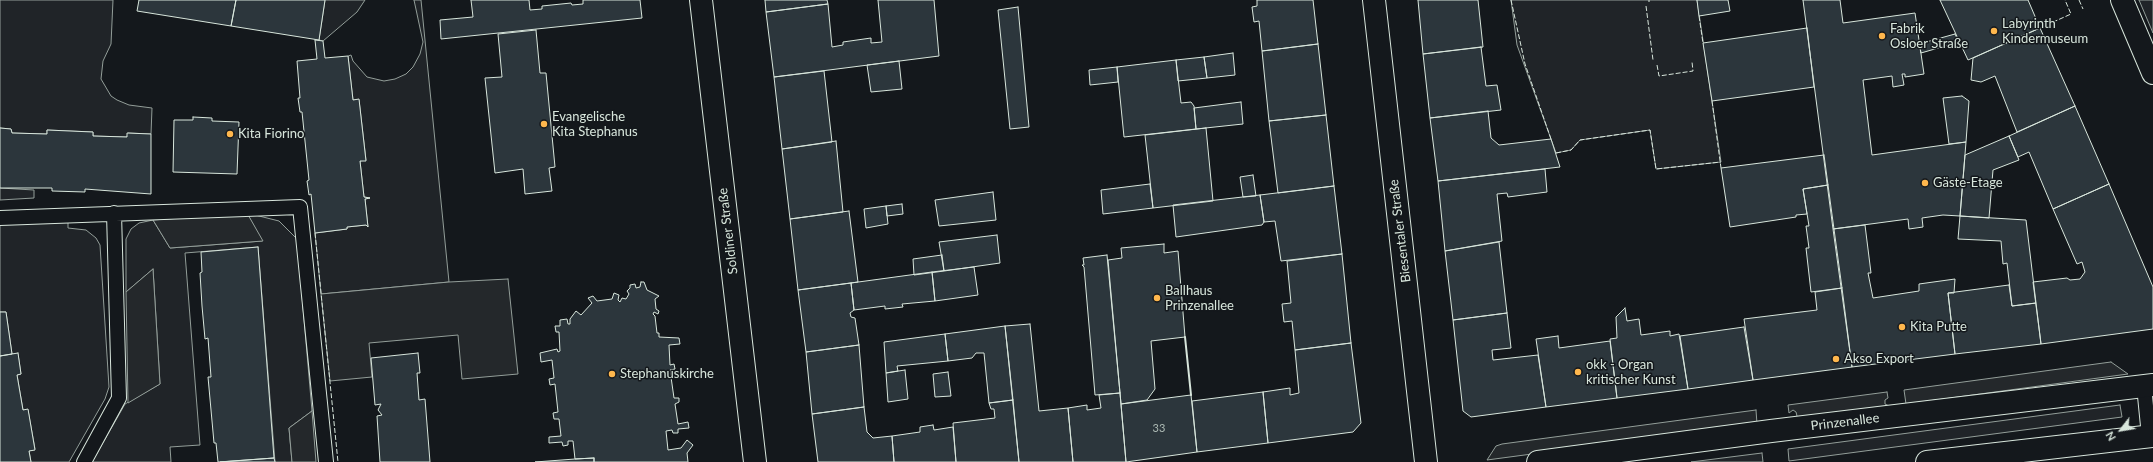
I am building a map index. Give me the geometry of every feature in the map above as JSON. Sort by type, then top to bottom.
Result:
[{"type":"street","name":"Soldiner Straße","points":[[702,0],[755,462]]},
{"type":"street","name":"Biesentaler Straße","points":[[1374,0],[1426,462]]},
{"type":"street","points":[[2122,0],[2153,73]]},
{"type":"street","name":"Prinzenallee","points":[[1538,462],[1787,429],[2148,385]]},
{"type":"street","points":[[1927,462],[2151,436]]},
{"type":"lane","points":[[0,218],[300,207],[326,462]]},
{"type":"lane","points":[[84,462],[119,398],[114,213]]},
{"type":"lane","points":[[2148,385],[2151,436]]},
{"type":"shaded area","points":[[0,0],[113,0],[111,44],[103,61],[101,79],[111,96],[117,100],[129,105],[152,108],[151,134],[128,133],[127,137],[93,136],[93,132],[47,130],[47,134],[12,133],[11,129],[0,128]]},
{"type":"shaded area","points":[[325,0],[365,0],[357,12],[323,41],[319,40]]},
{"type":"shaded area","points":[[414,0],[421,0],[449,282],[321,294],[315,233],[347,229],[347,227],[366,225],[368,227],[365,199],[370,198],[364,197],[360,161],[366,160],[359,100],[353,100],[348,56],[351,55],[353,61],[367,77],[384,81],[395,79],[406,74],[413,67],[420,54],[423,42]]},
{"type":"shaded area","points":[[1511,0],[1697,0],[1721,162],[1656,169],[1650,130],[1580,140],[1571,150],[1556,153],[1517,45]]},
{"type":"shaded area","points":[[2139,0],[2153,0],[2153,33]]},
{"type":"shaded area","points":[[0,188],[34,190],[34,198],[0,200]]},
{"type":"shaded area","points":[[247,213],[279,221],[297,239],[312,411],[289,428],[292,462],[275,462],[258,247],[185,253],[200,445],[170,447],[171,462],[92,462],[125,404],[160,384],[153,269],[126,292],[126,239],[131,229],[139,223],[153,220],[170,248],[262,241]]},
{"type":"shaded area","points":[[247,213],[263,241],[170,248],[153,220]]},
{"type":"shaded area","points":[[68,222],[68,228],[86,230],[96,238],[100,245],[109,387],[105,399],[69,462],[31,462],[29,451],[35,449],[28,410],[23,410],[17,375],[21,374],[18,354],[12,354],[6,312],[0,312],[0,224]]},
{"type":"shaded area","points":[[153,269],[160,384],[128,403],[126,292]]},
{"type":"shaded area","points":[[508,279],[518,374],[462,379],[458,335],[369,343],[372,377],[330,381],[321,294],[449,282]]},
{"type":"shaded area","points":[[2111,362],[2128,374],[1906,404],[1904,390]]},
{"type":"shaded area","points":[[1887,392],[1888,398],[1885,400],[1885,404],[1889,406],[1794,419],[1797,416],[1796,412],[1793,410],[1789,413],[1788,405]]},
{"type":"shaded area","points":[[2120,405],[2122,417],[1789,461],[1788,449]]},
{"type":"shaded area","points":[[1756,410],[1757,424],[1487,460],[1496,446],[1502,444]]},
{"type":"shaded area","points":[[312,411],[316,462],[292,462],[289,428]]},
{"type":"shaded area","points":[[1762,453],[1763,462],[1691,462]]},
{"type":"building","points":[[139,0],[236,0],[231,26],[137,11]]},
{"type":"building","points":[[236,0],[325,0],[319,40],[231,26]]},
{"type":"building","points":[[471,0],[529,0],[530,10],[542,9],[542,6],[571,3],[572,5],[583,4],[583,0],[640,0],[642,18],[441,39],[440,20],[473,17]]},
{"type":"building","points":[[765,0],[827,0],[828,4],[766,12]]},
{"type":"building","points":[[878,0],[934,0],[939,56],[774,77],[766,12],[828,4],[832,47],[843,45],[843,42],[871,38],[871,43],[882,42]]},
{"type":"building","points":[[1257,0],[1313,0],[1318,44],[1262,51],[1259,21],[1254,22],[1252,7],[1257,6]]},
{"type":"building","points":[[1418,0],[1478,0],[1483,47],[1423,54]]},
{"type":"building","points":[[1697,0],[1728,0],[1730,11],[1699,16]]},
{"type":"building","points":[[1803,0],[1840,0],[1843,23],[1915,13],[1924,74],[1905,77],[1905,74],[1902,74],[1904,85],[1893,87],[1892,76],[1863,80],[1872,155],[1966,142],[1960,216],[1943,215],[1922,218],[1923,227],[1909,229],[1908,219],[1833,229]]},
{"type":"building","name":"Labyrinth Kindermuseum","points":[[1940,0],[2028,0],[2040,28],[1968,60]]},
{"type":"building","points":[[1018,7],[1029,127],[1010,129],[998,10]]},
{"type":"building","points":[[1807,28],[1814,87],[1712,101],[1703,43]]},
{"type":"building","points":[[2040,28],[2075,106],[2017,132],[1995,76],[1981,82],[1971,80],[1973,58]]},
{"type":"building","points":[[536,30],[540,73],[546,73],[555,167],[549,168],[552,191],[525,194],[523,169],[495,173],[485,78],[502,77],[498,34]]},
{"type":"building","points":[[1955,34],[1959,42],[1921,53],[1919,44]]},
{"type":"building","points":[[315,40],[323,41],[325,58],[348,56],[353,100],[359,99],[366,161],[360,161],[364,197],[370,198],[365,199],[368,227],[366,225],[347,227],[347,229],[315,233],[311,194],[309,195],[307,181],[309,180],[302,112],[300,112],[298,98],[300,98],[297,61],[317,59]]},
{"type":"building","points":[[1318,44],[1326,115],[1269,121],[1262,51]]},
{"type":"building","points":[[1481,47],[1486,86],[1497,85],[1501,110],[1430,118],[1423,54]]},
{"type":"building","points":[[1233,53],[1235,75],[1207,78],[1204,57]]},
{"type":"building","points":[[1204,57],[1207,78],[1178,81],[1176,60]]},
{"type":"building","points":[[1176,60],[1181,103],[1191,102],[1194,106],[1196,129],[1124,137],[1117,67]]},
{"type":"building","points":[[899,61],[902,89],[871,92],[867,65]]},
{"type":"building","points":[[1117,67],[1118,82],[1090,85],[1089,70]]},
{"type":"building","points":[[824,71],[832,142],[782,149],[774,77]]},
{"type":"building","points":[[1962,96],[1969,101],[1966,142],[1949,144],[1943,98]]},
{"type":"building","points":[[1241,102],[1243,124],[1196,129],[1194,108]]},
{"type":"building","points":[[2075,106],[2109,184],[2053,209],[2029,152],[2018,157],[2009,136]]},
{"type":"building","points":[[1488,111],[1491,138],[1499,145],[1551,139],[1560,167],[1438,181],[1430,118]]},
{"type":"building","points":[[1326,115],[1334,186],[1278,193],[1269,121]]},
{"type":"building","points":[[193,117],[212,118],[212,121],[239,122],[237,174],[173,172],[174,120],[193,120]]},
{"type":"building","points":[[0,128],[11,129],[12,133],[47,134],[47,130],[93,132],[93,136],[127,137],[127,133],[151,134],[151,194],[85,189],[85,192],[52,191],[52,188],[0,188]]},
{"type":"building","points":[[1206,128],[1213,201],[1153,208],[1145,135]]},
{"type":"building","points":[[2009,136],[2019,160],[1993,170],[1989,218],[1960,216],[1965,155]]},
{"type":"building","points":[[836,141],[843,212],[790,219],[782,149]]},
{"type":"building","points":[[1824,155],[1828,185],[1803,189],[1807,214],[1730,227],[1721,168]]},
{"type":"building","points":[[1545,169],[1547,192],[1508,197],[1507,193],[1497,194],[1502,241],[1445,251],[1438,181]]},
{"type":"building","points":[[1253,175],[1256,196],[1243,197],[1240,177]]},
{"type":"building","points":[[1150,184],[1153,208],[1103,214],[1101,190]]},
{"type":"building","points":[[2109,184],[2153,287],[2153,329],[2041,344],[2033,282],[2067,278],[2070,280],[2080,279],[2085,272],[2082,262],[2077,264],[2053,209]]},
{"type":"building","points":[[1828,185],[1842,288],[1811,292],[1806,248],[1809,248],[1806,226],[1809,226],[1803,189]]},
{"type":"building","points":[[1334,186],[1342,254],[1281,261],[1275,221],[1264,222],[1260,195]]},
{"type":"building","points":[[993,192],[996,220],[939,226],[935,200]]},
{"type":"building","points":[[1260,195],[1264,222],[1262,225],[1176,237],[1173,205]]},
{"type":"building","points":[[902,204],[903,214],[887,216],[886,206]]},
{"type":"building","points":[[886,206],[888,224],[866,228],[864,209]]},
{"type":"building","points":[[849,211],[858,282],[798,290],[790,219]]},
{"type":"building","points":[[1960,216],[2026,220],[2036,303],[2012,306],[2007,263],[2003,264],[2001,241],[1958,239]]},
{"type":"building","points":[[1865,225],[1871,273],[1868,273],[1873,298],[1919,291],[1919,284],[1955,279],[1954,293],[1948,293],[1955,354],[1852,367],[1833,229]]},
{"type":"building","points":[[997,235],[1000,263],[944,271],[939,242]]},
{"type":"building","points":[[1499,242],[1507,313],[1453,320],[1445,251]]},
{"type":"building","points":[[1164,244],[1164,253],[1178,251],[1185,337],[1151,341],[1155,389],[1147,400],[1121,404],[1108,260],[1122,258],[1121,248]]},
{"type":"building","points":[[258,247],[274,458],[218,462],[216,443],[214,443],[208,377],[211,377],[208,338],[205,339],[202,306],[200,273],[202,272],[201,252]]},
{"type":"building","points":[[1342,254],[1351,343],[1295,350],[1292,321],[1284,322],[1282,304],[1291,303],[1287,261]]},
{"type":"building","points":[[942,255],[944,271],[914,275],[913,259]]},
{"type":"building","points":[[1107,255],[1120,393],[1095,395],[1084,267],[1082,265],[1084,265],[1083,258]]},
{"type":"building","points":[[974,267],[978,295],[935,301],[932,272]]},
{"type":"building","points":[[932,272],[935,301],[902,304],[903,307],[885,309],[885,306],[854,310],[851,283]]},
{"type":"building","name":"Stephanuskirche","points":[[641,282],[644,282],[647,290],[659,296],[655,299],[656,309],[659,311],[658,314],[654,312],[653,314],[655,316],[657,333],[659,333],[659,337],[679,338],[680,344],[669,345],[670,365],[674,364],[675,369],[670,370],[674,398],[679,398],[679,402],[675,404],[678,424],[688,422],[689,428],[678,429],[678,433],[673,433],[672,430],[666,431],[668,450],[681,448],[687,440],[693,445],[687,453],[688,462],[594,462],[594,458],[575,459],[573,441],[568,441],[568,445],[563,446],[562,442],[549,443],[549,437],[561,436],[559,419],[554,419],[553,413],[558,412],[555,384],[550,385],[549,379],[554,378],[552,360],[541,362],[540,353],[557,349],[558,352],[560,351],[559,332],[556,332],[555,326],[560,326],[560,320],[567,319],[568,324],[570,324],[570,319],[576,311],[581,315],[592,303],[588,298],[593,296],[597,301],[612,299],[614,293],[619,295],[618,300],[620,302],[622,298],[626,299],[629,294],[627,291],[630,288],[630,285],[635,284],[636,288],[640,287]]},
{"type":"building","points":[[851,283],[854,310],[850,313],[851,317],[855,318],[859,345],[806,352],[798,290]]},
{"type":"building","points":[[2009,285],[2012,306],[2036,303],[2041,344],[1955,354],[1948,293]]},
{"type":"building","points":[[1842,288],[1852,367],[1753,380],[1744,319],[1817,310],[1815,292]]},
{"type":"building","points":[[1625,308],[1627,321],[1639,319],[1641,335],[1670,331],[1670,336],[1679,334],[1688,389],[1617,398],[1610,339],[1617,338],[1616,317]]},
{"type":"building","points":[[0,312],[6,312],[12,354],[0,356]]},
{"type":"building","points":[[1507,313],[1511,348],[1492,350],[1493,360],[1538,355],[1546,407],[1471,417],[1463,411],[1453,320]]},
{"type":"building","points":[[1030,324],[1039,411],[1068,408],[1073,462],[1019,462],[1005,326]]},
{"type":"building","points":[[1005,326],[1013,400],[989,403],[984,353],[976,353],[972,358],[948,361],[945,334]]},
{"type":"building","points":[[1744,327],[1753,380],[1688,389],[1680,336]]},
{"type":"building","points":[[945,334],[948,361],[897,366],[898,371],[886,373],[884,342]]},
{"type":"building","points":[[1558,336],[1559,348],[1610,341],[1617,398],[1546,407],[1536,339]]},
{"type":"building","points":[[1351,343],[1361,423],[1353,432],[1268,443],[1263,392],[1290,388],[1290,395],[1299,393],[1295,350]]},
{"type":"building","points":[[859,345],[864,407],[812,414],[806,352]]},
{"type":"building","points":[[18,353],[21,374],[17,375],[23,410],[28,409],[35,450],[29,451],[31,462],[0,462],[0,356]]},
{"type":"building","points":[[418,353],[420,373],[417,373],[419,400],[425,399],[430,462],[380,462],[377,416],[382,415],[378,410],[381,404],[375,405],[371,358]]},
{"type":"building","points":[[905,370],[908,399],[888,402],[886,373]]},
{"type":"building","points":[[948,372],[951,396],[935,397],[933,374]]},
{"type":"building","points":[[1263,392],[1268,443],[1197,452],[1192,401]]},
{"type":"building","points":[[1120,393],[1126,462],[1073,462],[1068,408],[1087,405],[1087,410],[1101,408],[1099,395]]},
{"type":"building","points":[[1191,395],[1197,452],[1126,462],[1121,404]]},
{"type":"building","points":[[1013,400],[1019,462],[956,462],[953,423],[995,418],[994,409],[991,409],[989,403]]},
{"type":"building","points":[[864,407],[867,432],[873,438],[892,436],[894,462],[818,462],[812,414]]},
{"type":"building","points":[[933,425],[934,430],[953,427],[956,462],[894,462],[892,436],[920,432],[920,427]]},
{"type":"building","points":[[274,458],[275,462],[220,462]]},
{"type":"building","points":[[594,458],[594,462],[535,462],[575,459]]},
{"type":"fence","points":[[1511,0],[1525,64],[1551,139]]},
{"type":"fence","points":[[2040,28],[2071,14],[2065,0]]},
{"type":"fence","points":[[2079,0],[2083,9]]},
{"type":"fence","points":[[1646,6],[1653,60]]},
{"type":"fence","points":[[1699,16],[1703,43]]},
{"type":"fence","points":[[1657,65],[1659,76],[1693,71],[1692,62]]},
{"type":"fence","points":[[1712,101],[1721,168]]},
{"type":"fence","points":[[1556,153],[1571,150],[1580,140],[1650,130],[1656,169],[1721,162]]},
{"type":"fence","points":[[315,233],[338,462]]},
{"type":"wall","points":[[1185,337],[1191,395]]},
{"type":"place","name":"Labyrinth Kindermuseum","points":[[1994,31]]},
{"type":"place","name":"Fabrik Osloer Straße","points":[[1882,36]]},
{"type":"place","name":"Evangelische Kita Stephanus","points":[[544,124]]},
{"type":"place","name":"Kita Fiorino","points":[[230,134]]},
{"type":"place","name":"Gäste-Etage","points":[[1925,183]]},
{"type":"place","name":"Ballhaus Prinzenallee","points":[[1157,298]]},
{"type":"place","name":"Kita Putte","points":[[1902,327]]},
{"type":"place","name":"Akso Export","points":[[1836,359]]},
{"type":"place","name":"okk - Organ kritischer Kunst","points":[[1578,372]]},
{"type":"place","name":"Stephanuskirche","points":[[612,374]]}]
